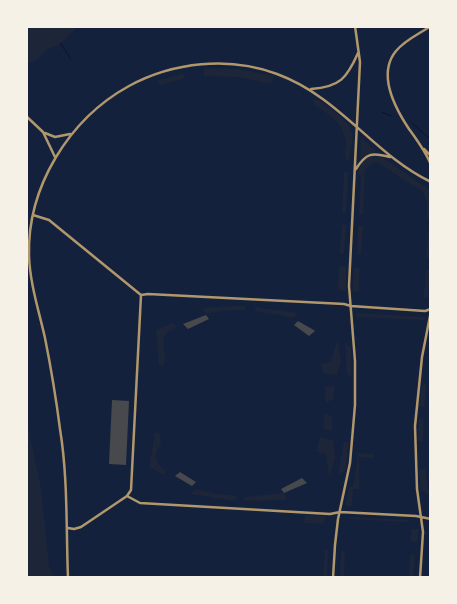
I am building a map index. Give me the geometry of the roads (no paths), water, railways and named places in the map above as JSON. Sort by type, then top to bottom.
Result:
[{"type":"street","points":[[333,578],[334,545],[350,462],[355,405],[355,360],[349,286],[358,127],[359,52],[355,26]]},
{"type":"street","points":[[431,26],[397,50],[388,68],[389,83],[395,103],[431,165]]},
{"type":"street","points":[[310,89],[330,86],[339,82],[351,70],[359,52]]},
{"type":"street","points":[[68,578],[68,528],[64,450],[47,350],[30,274],[29,243],[37,197],[56,158],[72,134],[96,108],[121,90],[151,76],[186,66],[239,64],[276,73],[310,89],[338,108],[392,157],[409,170],[431,182]]},
{"type":"street","points":[[26,116],[43,132],[56,158]]},
{"type":"street","points":[[43,132],[55,137],[72,134]]},
{"type":"street","points":[[421,146],[431,156]]},
{"type":"street","points":[[355,171],[363,158],[369,155],[376,154],[392,157]]},
{"type":"street","points":[[33,215],[49,220],[141,295],[431,310],[422,357],[415,426],[416,489],[423,532],[420,578]]},
{"type":"street","points":[[68,528],[82,528],[127,496],[131,490],[141,295]]},
{"type":"street","points":[[127,496],[140,503],[330,514],[340,512],[431,519]]},
{"type":"waterway","points":[[60,43],[71,59]]},
{"type":"waterway","points":[[382,112],[391,116]]},
{"type":"waterway","points":[[412,123],[431,140]]}]
